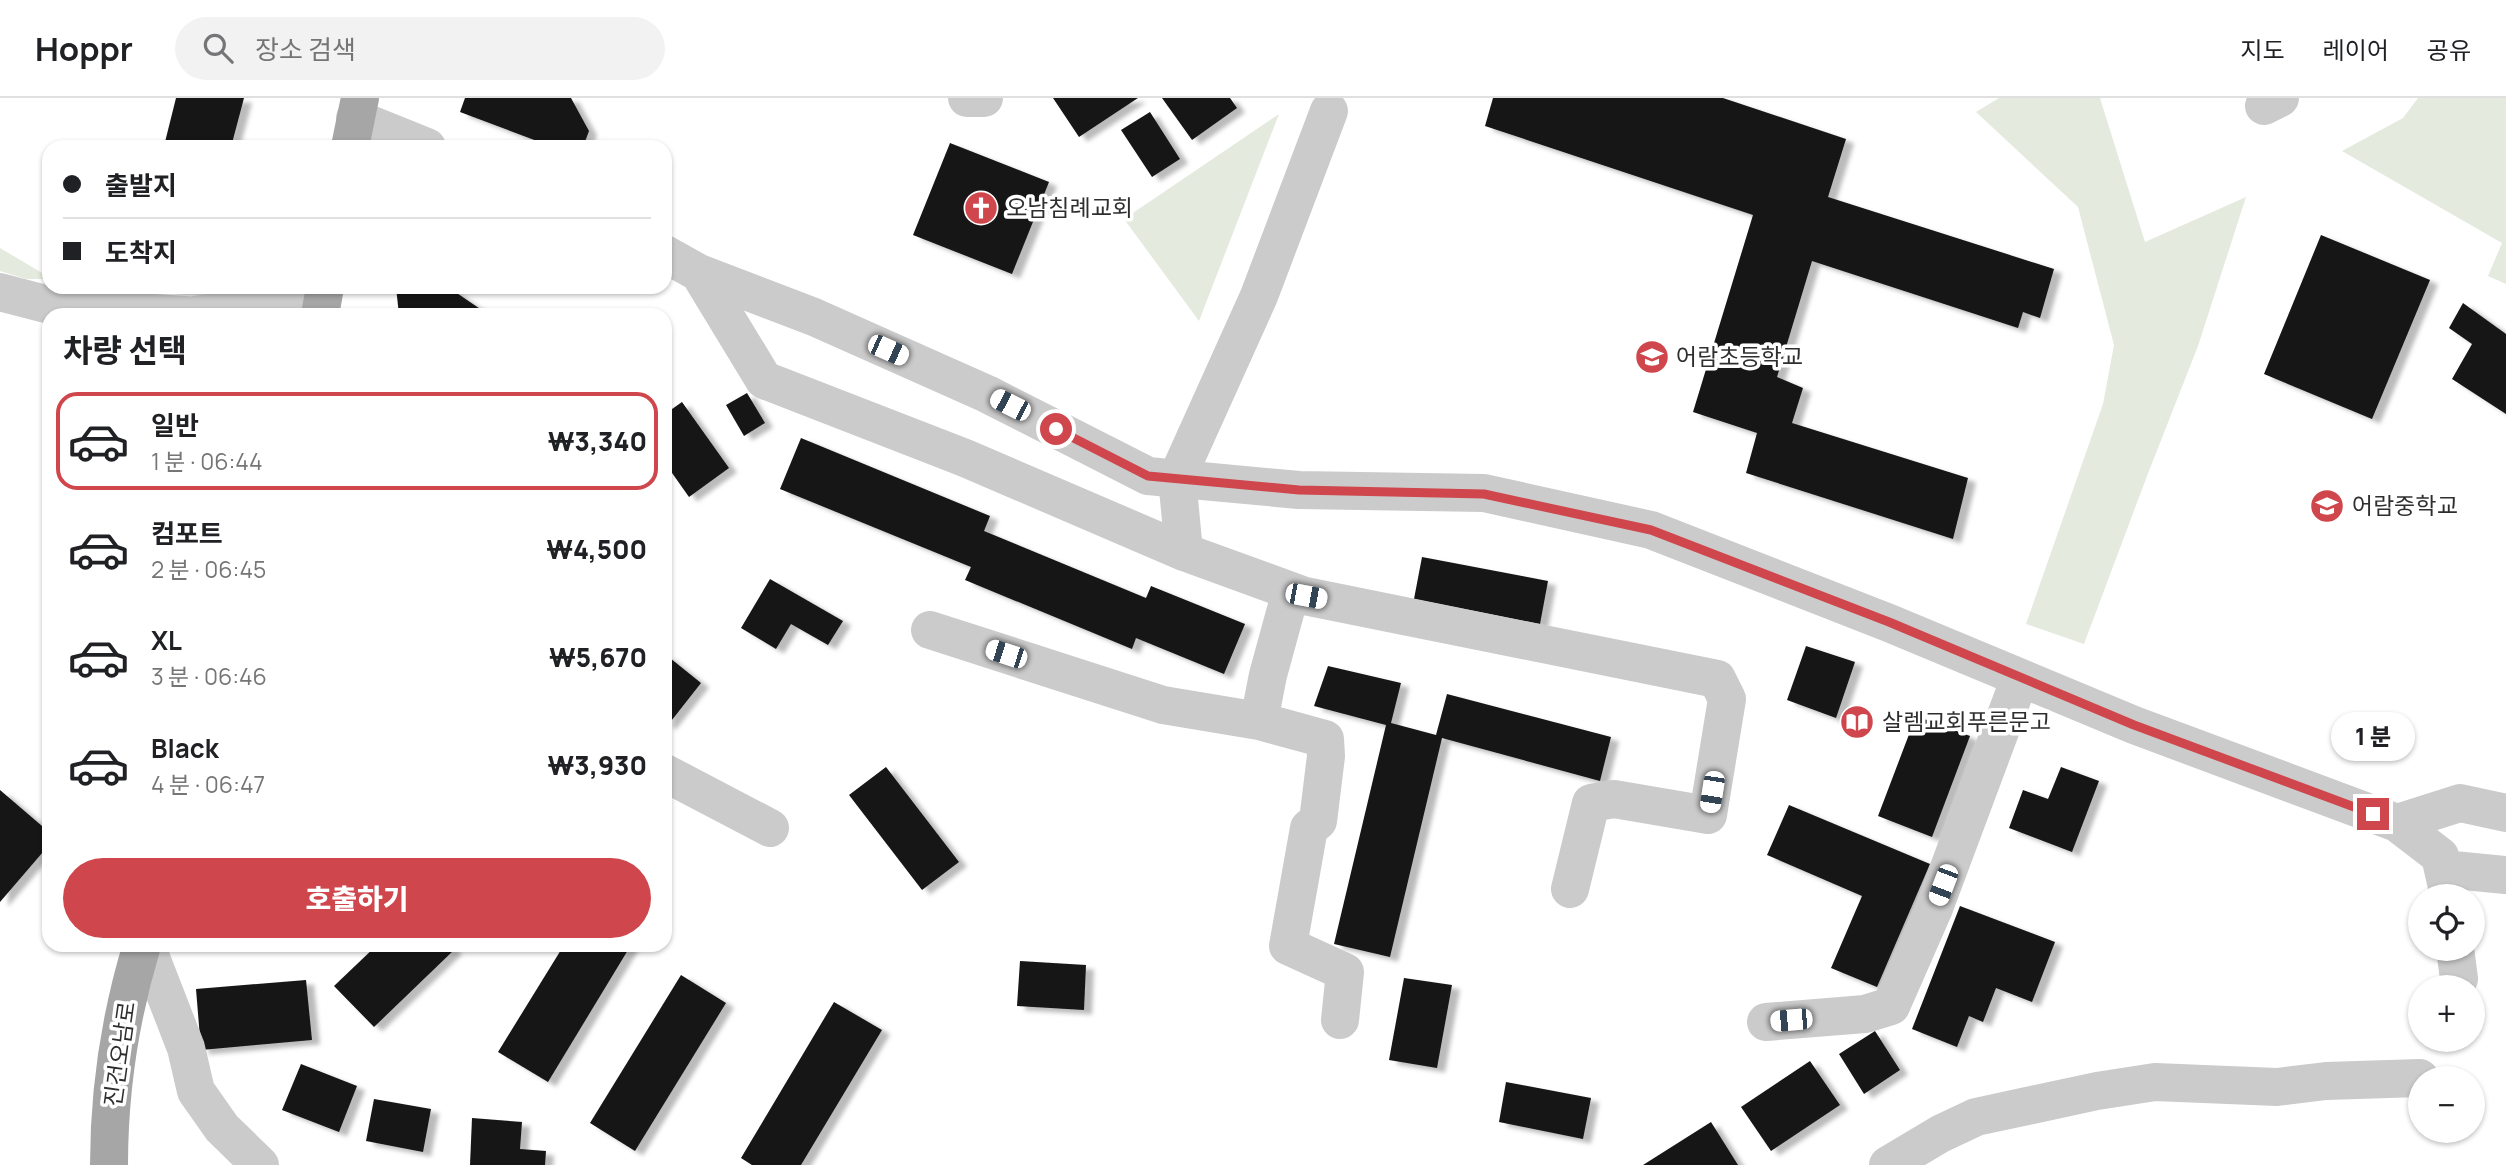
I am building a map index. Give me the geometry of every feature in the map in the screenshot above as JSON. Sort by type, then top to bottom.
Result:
[{"type":"main road","name":"진건오남로","points":[[109,1165],[109,1130],[117,1050],[131,982],[142,952]]},
{"type":"street","points":[[1184,552],[1177,478],[1259,296],[1329,111]]},
{"type":"street","points":[[355,121],[408,140]]},
{"type":"street","points":[[672,258],[699,273],[814,317],[975,388],[1148,476],[1299,490],[1484,494],[1651,530],[1889,622],[2134,725],[2397,823],[2440,856],[2446,882],[2506,874]]},
{"type":"street","points":[[699,273],[764,380],[965,458],[1184,552],[1291,591],[1717,679],[1727,698],[1709,815],[1614,799],[1591,803],[1570,888]]},
{"type":"street","points":[[0,292],[57,307],[73,308]]},
{"type":"street","points":[[254,308],[323,300]]},
{"type":"street","points":[[1259,722],[1268,675],[1291,591]]},
{"type":"street","points":[[930,630],[1163,705],[1259,722],[1325,739],[1326,756],[1318,821],[1309,828],[1288,946],[1345,972],[1340,1020]]},
{"type":"street","points":[[1766,1022],[1865,1014],[1891,1006],[1934,908],[2020,678]]},
{"type":"street","points":[[672,777],[770,828]]},
{"type":"street","points":[[2397,823],[2460,803],[2506,813]]},
{"type":"street","points":[[147,952],[186,1048],[196,1091],[222,1128],[260,1165]]},
{"type":"street","points":[[1888,1165],[1940,1133],[1976,1116],[2097,1091],[2155,1082],[2277,1087],[2326,1081],[2408,1078]]},
{"type":"shaded area","points":[[1999,98],[2100,98],[2145,242],[2246,197],[2198,346],[2084,644],[2026,624],[2103,404],[2114,345],[2078,207],[1976,112]]},
{"type":"shaded area","points":[[2418,98],[2506,98],[2506,284],[2488,276],[2502,243],[2342,151],[2403,118]]},
{"type":"shaded area","points":[[1279,114],[1199,321],[1124,219]]},
{"type":"shaded area","points":[[0,248],[42,273],[42,279],[26,279],[0,271]]},
{"type":"building","points":[[176,98],[244,98],[233,140],[166,140]]},
{"type":"building","points":[[465,98],[571,98],[589,131],[586,140],[534,140],[460,112]]},
{"type":"building","points":[[1053,98],[1138,98],[1079,137]]},
{"type":"building","points":[[1162,98],[1230,98],[1237,108],[1192,140]]},
{"type":"building","points":[[1493,98],[1723,98],[1846,139],[1828,197],[2054,269],[2040,318],[2023,312],[2018,328],[1812,261],[1777,377],[1803,388],[1792,423],[1968,478],[1953,539],[1746,473],[1757,433],[1693,412],[1753,215],[1485,126]]},
{"type":"building","points":[[1150,112],[1180,159],[1152,177],[1121,130]]},
{"type":"building","name":"오남침례교회","points":[[950,143],[1049,182],[1012,274],[913,235]]},
{"type":"building","points":[[2321,235],[2430,280],[2372,419],[2264,374]]},
{"type":"building","points":[[397,294],[458,294],[479,308],[398,308]]},
{"type":"building","points":[[2463,303],[2506,334],[2506,414],[2452,379],[2472,344],[2449,328]]},
{"type":"building","points":[[747,393],[765,423],[744,436],[726,405]]},
{"type":"building","points":[[682,402],[729,468],[689,497],[672,473],[672,409]]},
{"type":"building","points":[[801,438],[990,516],[984,531],[1146,598],[1151,586],[1245,624],[1224,674],[1136,638],[1132,649],[965,580],[971,567],[780,489]]},
{"type":"building","points":[[1422,557],[1548,581],[1540,624],[1414,599]]},
{"type":"building","points":[[770,579],[843,621],[828,645],[791,624],[776,649],[741,628]]},
{"type":"building","points":[[1806,646],[1855,662],[1836,718],[1787,700]]},
{"type":"building","points":[[672,660],[701,683],[672,720]]},
{"type":"building","points":[[1328,666],[1401,683],[1391,723],[1436,735],[1447,694],[1611,737],[1600,781],[1442,738],[1390,957],[1334,944],[1386,725],[1314,706]]},
{"type":"building","points":[[1916,716],[1970,736],[1932,837],[1878,816]]},
{"type":"building","points":[[886,767],[959,862],[922,890],[849,795]]},
{"type":"building","points":[[2061,767],[2099,781],[2072,852],[2009,828],[2023,790],[2048,799]]},
{"type":"building","points":[[0,790],[42,826],[42,853],[0,902]]},
{"type":"building","points":[[1789,805],[1930,864],[1877,987],[1831,968],[1862,896],[1767,855]]},
{"type":"building","points":[[1960,906],[2055,942],[2032,1002],[1996,988],[1983,1022],[1969,1016],[1957,1047],[1912,1029]]},
{"type":"building","points":[[370,952],[452,952],[374,1027],[334,986]]},
{"type":"building","points":[[560,952],[627,952],[548,1082],[498,1052]]},
{"type":"building","points":[[1020,961],[1086,965],[1084,1010],[1017,1006]]},
{"type":"building","points":[[681,975],[726,1003],[635,1151],[590,1123]]},
{"type":"building","points":[[1404,978],[1452,985],[1437,1068],[1389,1060]]},
{"type":"building","points":[[306,980],[312,1040],[201,1050],[196,989]]},
{"type":"building","points":[[834,1002],[882,1030],[801,1165],[752,1165],[741,1158]]},
{"type":"building","points":[[1875,1031],[1900,1070],[1864,1094],[1839,1054]]},
{"type":"building","points":[[1810,1061],[1840,1105],[1771,1151],[1741,1107]]},
{"type":"building","points":[[301,1064],[357,1086],[339,1132],[282,1110]]},
{"type":"building","points":[[1506,1082],[1591,1098],[1583,1139],[1499,1122]]},
{"type":"building","points":[[374,1099],[431,1109],[423,1152],[366,1141]]},
{"type":"building","points":[[472,1118],[522,1122],[520,1149],[546,1151],[545,1165],[470,1165]]},
{"type":"building","points":[[1711,1122],[1738,1165],[1643,1165]]},
{"type":"place","name":"오남침례교회","points":[[981,208]]},
{"type":"place","name":"어람초등학교","points":[[1652,357]]},
{"type":"place","name":"어람중학교","points":[[2327,506]]},
{"type":"place","name":"살렘교회푸른문고","points":[[1857,722]]},
{"type":"route","points":[[1056,429],[1148,476],[1299,490],[1484,494],[1651,530],[1889,622],[2134,725],[2373,814]]}]
